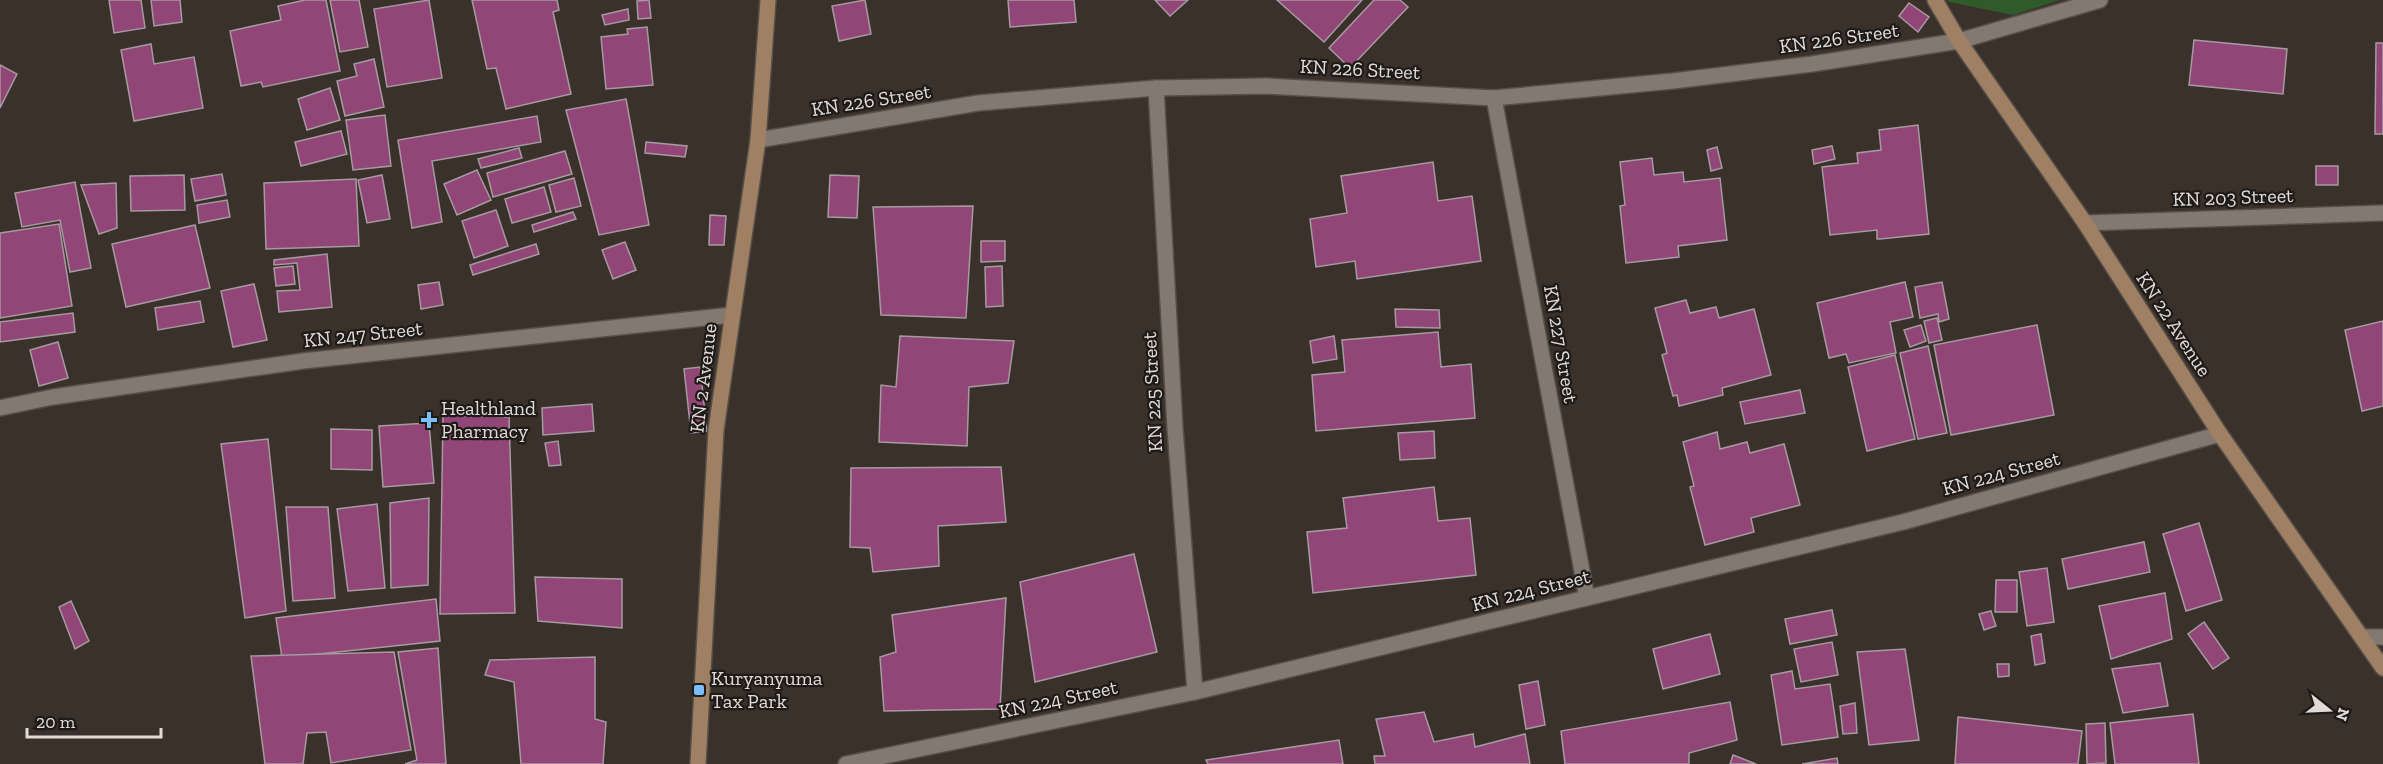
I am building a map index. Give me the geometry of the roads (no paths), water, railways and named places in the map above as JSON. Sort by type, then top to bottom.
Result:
[{"type":"street","name":"KN 2 Avenue","points":[[698,764],[716,430],[758,140],[768,0]]},
{"type":"street","name":"KN 22 Avenue","points":[[1935,0],[1959,40],[2085,223],[2220,434],[2383,668]]},
{"type":"street","name":"KN 226 Street","points":[[758,140],[978,103],[1156,88],[1267,86],[1494,98],[1812,64],[1959,40],[2100,0]]},
{"type":"street","name":"KN 225 Street","points":[[1156,88],[1175,428],[1195,692]]},
{"type":"street","name":"KN 227 Street","points":[[1494,98],[1587,598]]},
{"type":"street","name":"KN 203 Street","points":[[2085,223],[2383,213]]},
{"type":"street","name":"KN 247 Street","points":[[0,408],[53,397],[303,361],[732,315]]},
{"type":"street","name":"KN 224 Street","points":[[846,764],[1195,692],[1587,598],[1903,522],[2220,434]]},
{"type":"street","points":[[2362,637],[2383,637]]},
{"type":"place","name":"Healthland Pharmacy","points":[[429,420]]},
{"type":"place","name":"Kuryanyuma Tax Park","points":[[699,690]]}]
